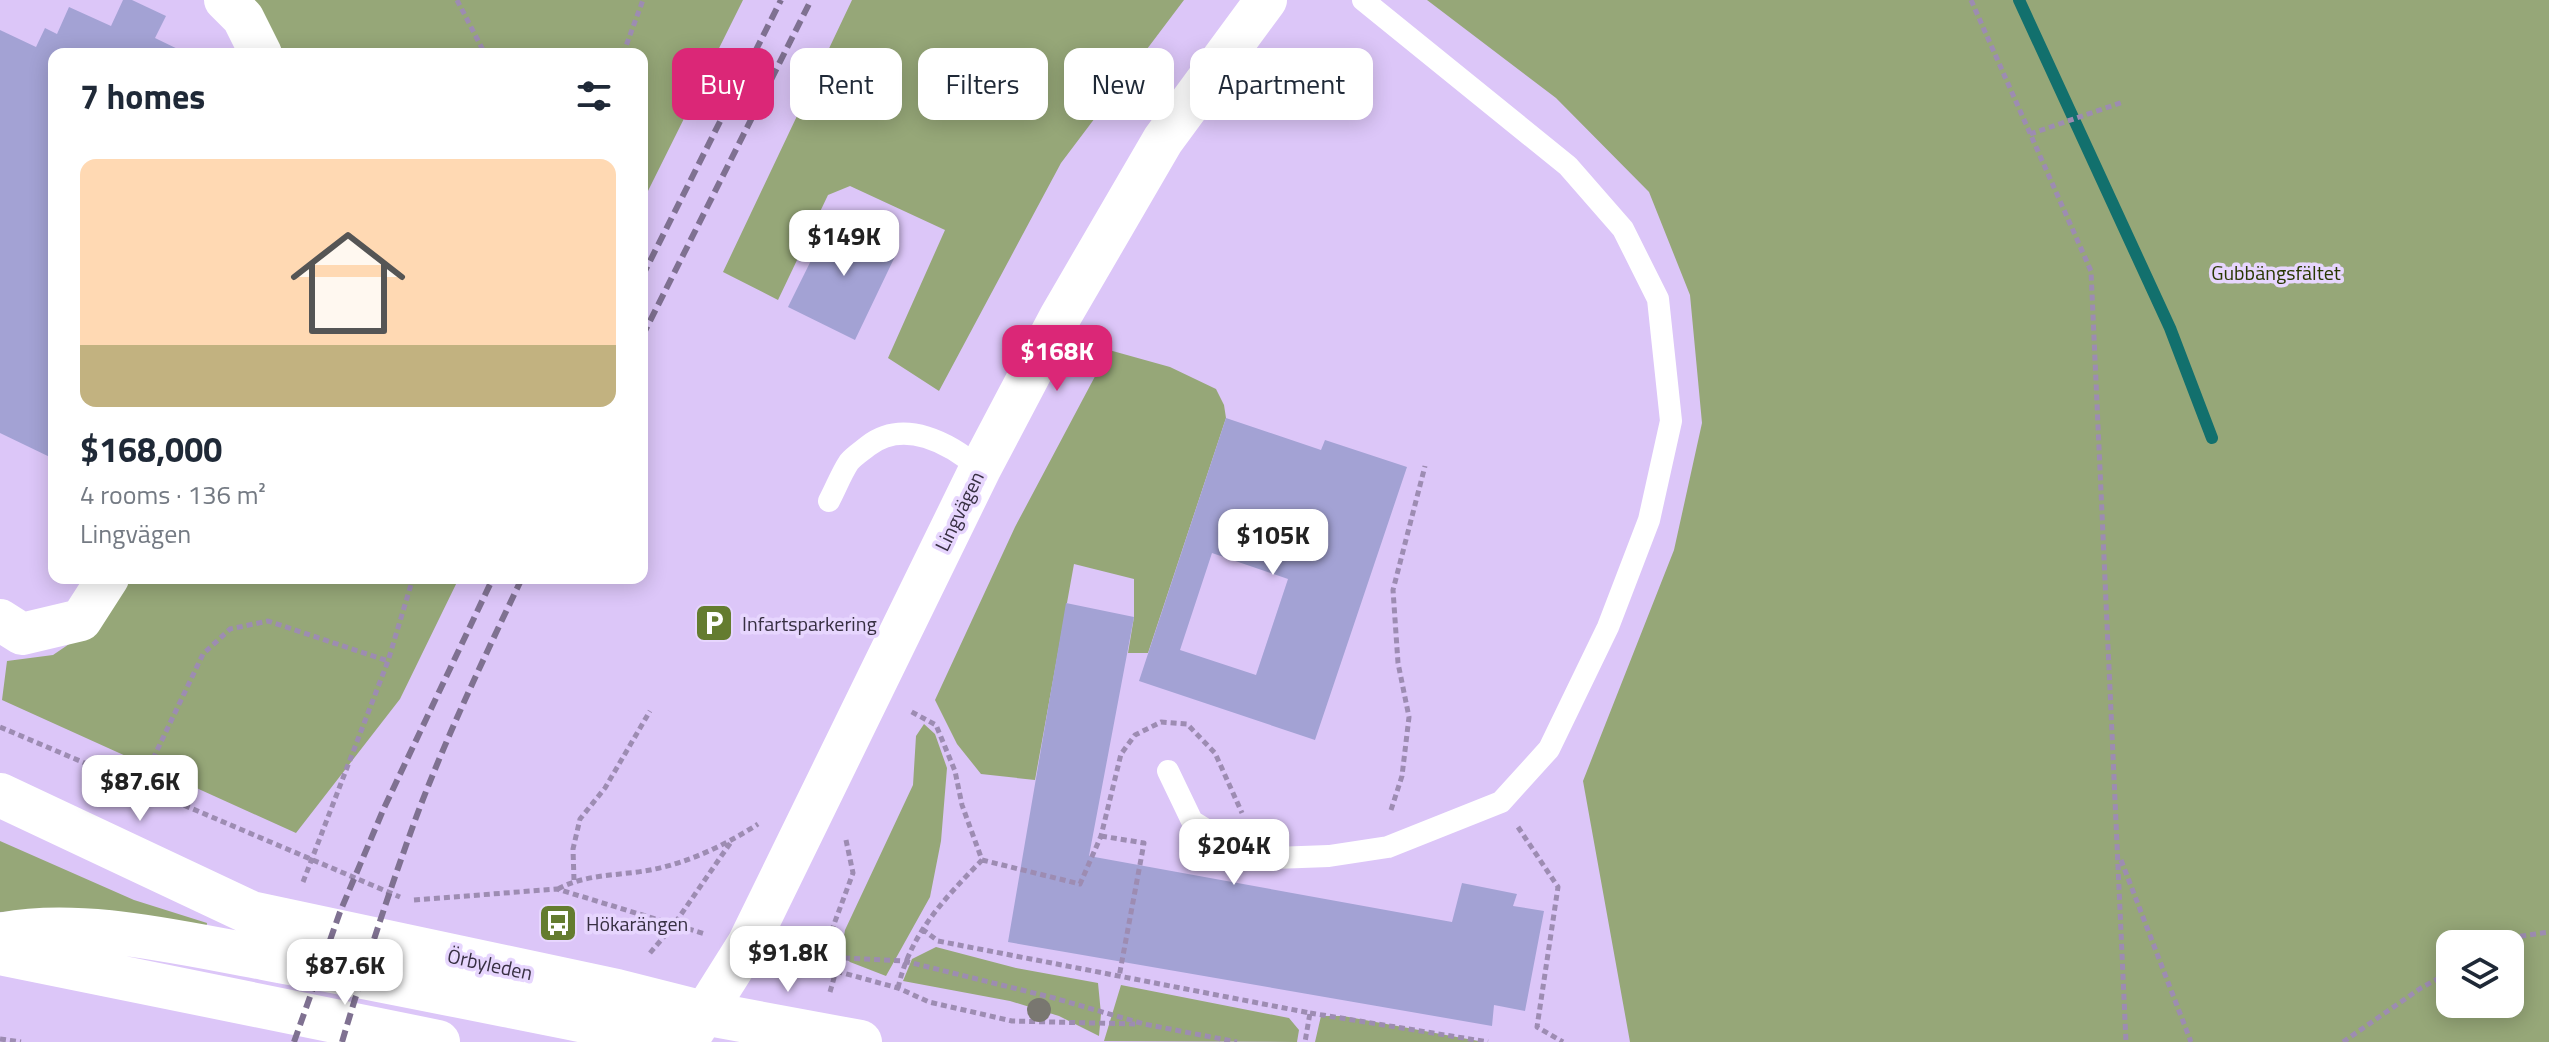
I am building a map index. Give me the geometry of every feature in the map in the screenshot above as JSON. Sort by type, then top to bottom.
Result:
[{"type":"main road","name":"Örbyleden","points":[[0,795],[251,913],[602,988],[692,1032]]},
{"type":"main road","name":"Örbyleden","points":[[0,935],[29,929],[137,935],[420,987],[692,1032],[860,1042]]},
{"type":"main road","points":[[0,953],[438,1042]]},
{"type":"street","points":[[225,0],[243,18],[258,48]]},
{"type":"street","name":"Lingvägen","points":[[692,1032],[748,944],[980,469],[1060,317],[1163,140],[1266,0]]},
{"type":"street","points":[[0,620],[22,634],[81,620],[104,584]]},
{"type":"lane","points":[[1168,771],[1192,821],[1231,845],[1274,858],[1329,856],[1388,847],[1501,802],[1549,749],[1608,627],[1649,520],[1671,421],[1658,299],[1623,229],[1568,166],[1363,0]]},
{"type":"lane","points":[[829,501],[851,460],[876,440],[904,432],[939,441],[963,454],[980,469]]},
{"type":"path","points":[[457,0],[482,48]]},
{"type":"path","points":[[625,48],[643,0]]},
{"type":"path","points":[[1971,0],[2091,271],[2126,1042]]},
{"type":"path","points":[[2030,134],[2123,102]]},
{"type":"path","points":[[1388,819],[1402,776],[1409,717],[1398,663],[1393,590],[1425,466]]},
{"type":"path","points":[[339,787],[388,661],[411,584]]},
{"type":"path","points":[[140,786],[203,654],[230,629],[268,621],[388,661]]},
{"type":"path","points":[[574,880],[573,849],[580,819],[605,788],[650,711]]},
{"type":"path","points":[[910,711],[936,725],[955,771],[962,805],[982,860]]},
{"type":"path","points":[[982,860],[1080,884],[1101,836],[1121,754],[1135,735],[1161,722],[1187,724],[1215,753],[1244,816]]},
{"type":"path","points":[[0,727],[407,900],[557,889],[673,926],[731,842],[658,869],[574,880],[557,889]]},
{"type":"path","points":[[1501,802],[1558,887],[1537,1027],[1563,1042]]},
{"type":"path","points":[[1101,836],[1144,843],[1119,977]]},
{"type":"path","points":[[2119,855],[2191,1042]]},
{"type":"path","points":[[898,988],[904,961],[922,929],[982,860]]},
{"type":"path","points":[[853,873],[830,935],[826,957],[836,971],[898,988],[929,1002],[1012,1021],[1144,1024]]},
{"type":"path","points":[[922,929],[938,941],[1310,1013],[1488,1042]]},
{"type":"path","points":[[2524,936],[2549,932]]},
{"type":"path","points":[[826,957],[904,961],[1144,1024],[1237,1042]]},
{"type":"path","points":[[2343,1042],[2436,980]]},
{"type":"path","points":[[1305,1042],[1310,1013]]},
{"type":"path","points":[[1,1040],[21,1042]]},
{"type":"green space","points":[[252,0],[743,0],[719,48],[672,48],[672,120],[683,120],[648,191],[648,48],[272,48]]},
{"type":"green space","points":[[852,0],[1184,0],[1148,48],[1064,48],[1064,120],[1093,120],[1061,163],[939,391],[888,358],[945,230],[850,186],[828,195],[778,300],[723,272],[795,120],[902,120],[902,48],[829,48]]},
{"type":"green space","name":"Gubbängsfältet","points":[[1427,0],[2549,0],[2549,1042],[1630,1042],[1583,781],[1674,550],[1702,423],[1690,295],[1649,192],[1556,98]]},
{"type":"green space","points":[[1109,350],[1170,367],[1216,389],[1226,418],[1148,653],[1128,653],[1134,617],[1134,579],[1074,564],[1035,780],[981,774],[957,744],[935,700],[1015,527]]},
{"type":"green space","points":[[117,584],[456,584],[400,699],[296,833],[2,700],[7,661],[53,655],[81,636]]},
{"type":"green space","points":[[924,724],[935,734],[947,768],[941,841],[930,897],[886,976],[850,962],[841,954],[845,930],[913,785],[916,736]]},
{"type":"green space","points":[[0,841],[134,900],[207,923],[206,930],[93,909],[0,912]]},
{"type":"green space","points":[[936,947],[1016,968],[1098,983],[1101,1014],[1099,1036],[1059,1016],[1010,1001],[903,981],[912,959]]},
{"type":"green space","points":[[1121,985],[1289,1018],[1299,1030],[1297,1042],[1104,1041]]},
{"type":"green space","points":[[1321,1016],[1343,1016],[1484,1042],[1315,1042]]},
{"type":"building","points":[[123,0],[132,0],[166,16],[155,38],[176,48],[48,48],[48,456],[0,433],[0,30],[36,47],[45,28],[57,34],[69,7],[111,26]]},
{"type":"building","points":[[833,216],[899,248],[855,340],[788,307]]},
{"type":"building","points":[[1226,418],[1321,450],[1325,440],[1407,467],[1315,740],[1139,681]],"holes":[[[1212,553],[1288,579],[1256,675],[1180,650]]]},
{"type":"building","points":[[1066,603],[1134,617],[1089,856],[1452,922],[1462,883],[1517,894],[1513,906],[1544,911],[1525,1011],[1494,1005],[1492,1026],[1008,942]]},
{"type":"waterway","points":[[2019,0],[2170,328],[2212,438]]},
{"type":"railway","points":[[648,265],[781,0]]},
{"type":"railway","points":[[648,325],[811,0]]},
{"type":"railway","points":[[294,1042],[340,912],[384,808],[490,584]]},
{"type":"railway","points":[[342,1042],[414,823],[465,699],[519,584]]},
{"type":"place","name":"Infartsparkering","points":[[714,623]]},
{"type":"place","name":"Hökarängen","points":[[558,923]]}]
